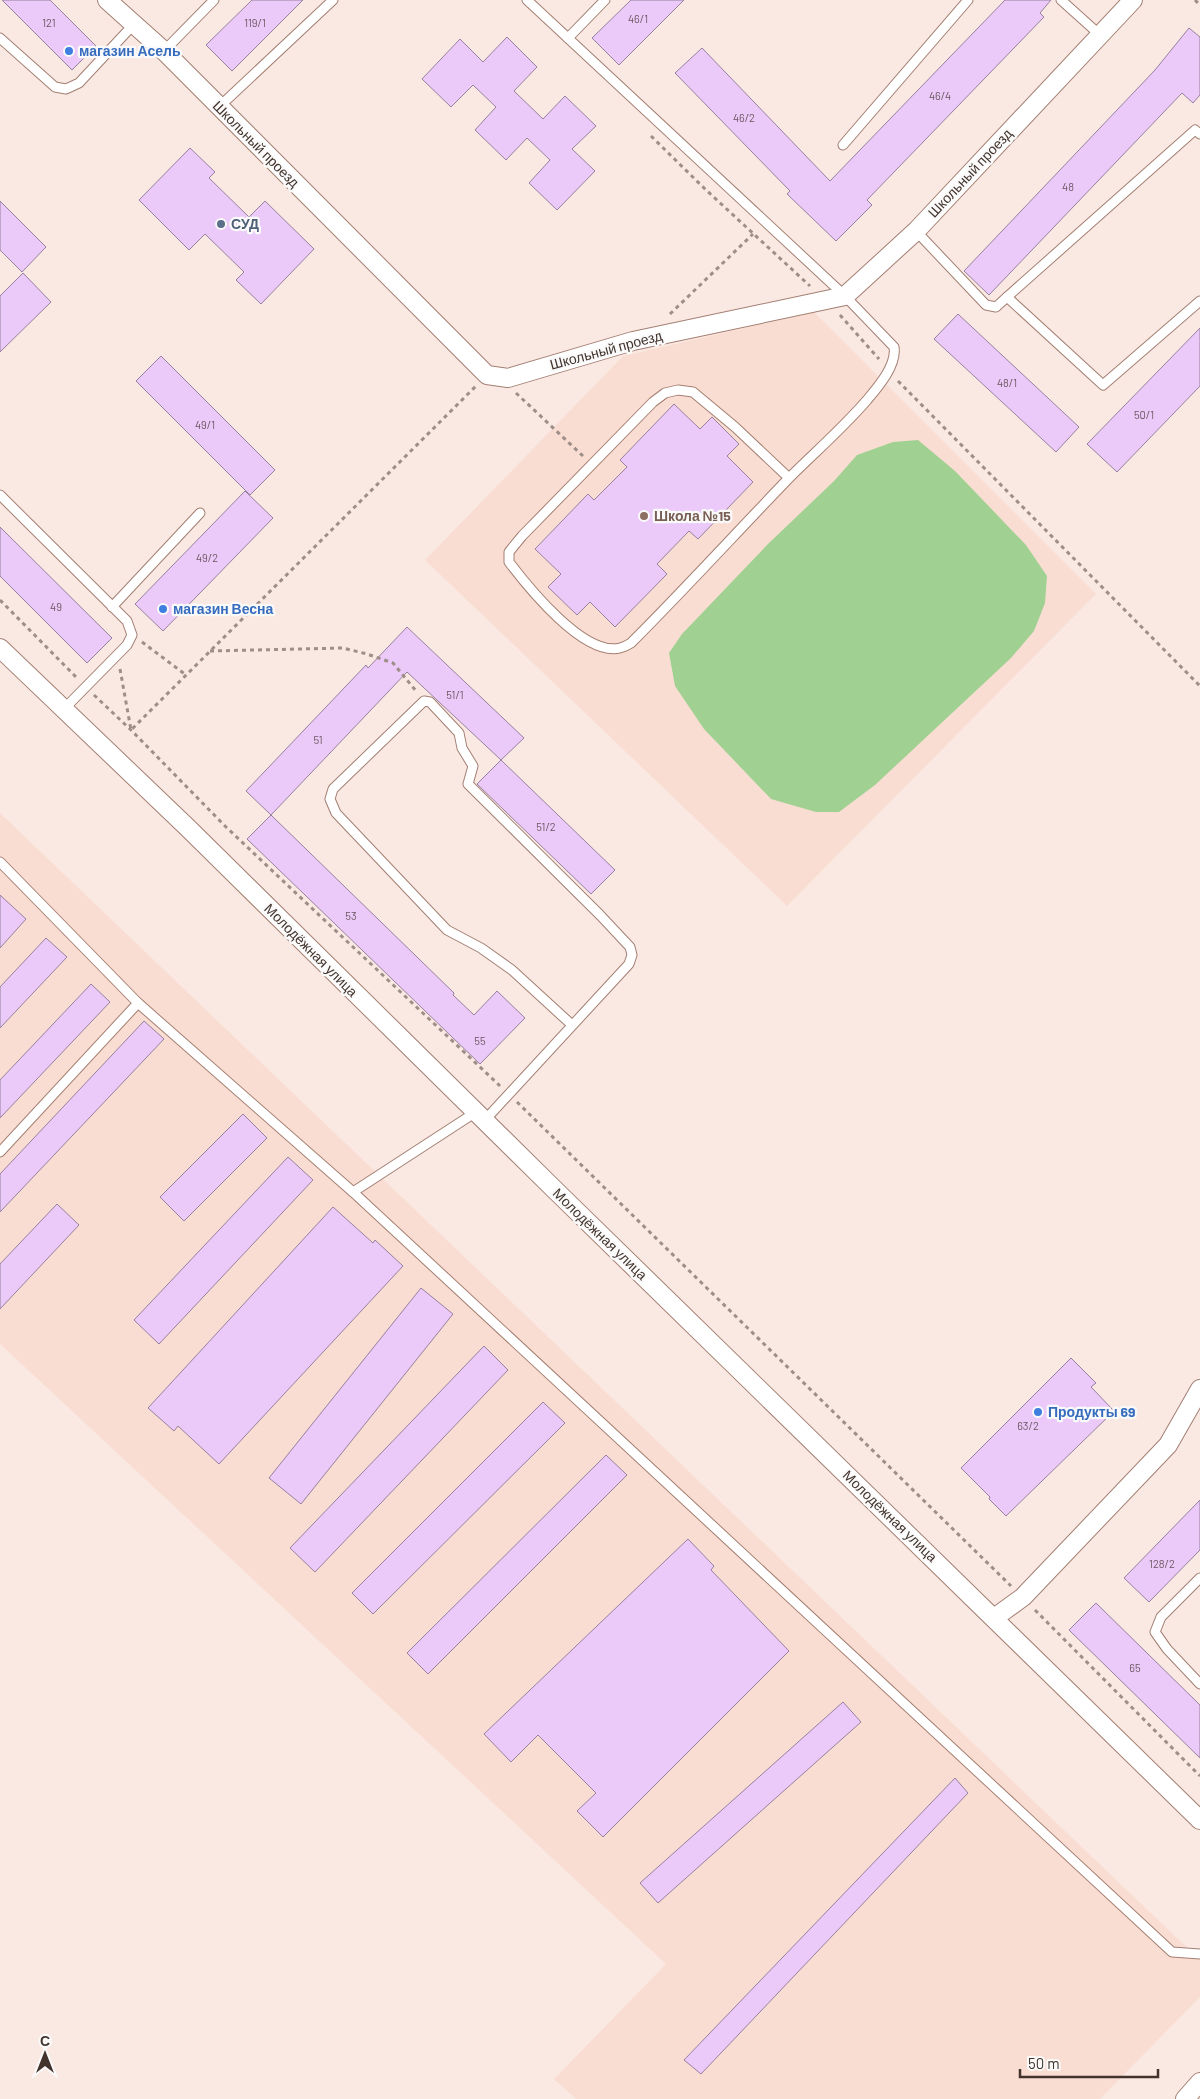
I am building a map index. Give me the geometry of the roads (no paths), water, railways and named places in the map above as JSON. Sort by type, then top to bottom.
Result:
[{"type":"street","name":"Школьный проезд","points":[[106,0],[164,51],[487,375],[508,378],[633,341],[845,296],[916,231],[1133,0]]},
{"type":"street","name":"Молодёжная улица","points":[[0,648],[189,829],[1200,1820]]},
{"type":"street","points":[[994,1618],[1022,1597],[1168,1445],[1200,1389]]},
{"type":"street","points":[[1185,2099],[1200,2082]]},
{"type":"lane","points":[[164,51],[214,0]]},
{"type":"lane","points":[[220,107],[333,0]]},
{"type":"lane","points":[[527,0],[845,296],[894,347],[895,353],[888,371],[867,400],[631,644],[620,649],[605,648],[577,634],[534,595],[509,562],[510,552],[522,536],[653,402],[665,393],[678,390],[693,392],[735,427],[790,478]]},
{"type":"lane","points":[[568,38],[605,0]]},
{"type":"lane","points":[[843,145],[968,0]]},
{"type":"lane","points":[[1061,0],[1100,35]]},
{"type":"lane","points":[[0,38],[55,87],[66,89],[80,83],[134,24]]},
{"type":"lane","points":[[916,231],[986,305],[996,307],[1198,129]]},
{"type":"lane","points":[[1008,297],[1103,385],[1200,302]]},
{"type":"lane","points":[[0,495],[127,621],[132,635],[127,645],[64,709]]},
{"type":"lane","points":[[112,607],[200,513]]},
{"type":"lane","points":[[353,1192],[480,1116],[572,1025],[629,964],[632,955],[630,947],[600,914],[468,784],[474,766],[462,748],[459,733],[430,702],[424,701],[333,789],[330,799],[336,813],[447,930],[481,948],[512,970],[572,1025]]},
{"type":"lane","points":[[0,862],[138,1003],[353,1192],[1172,1952],[1200,1954]]},
{"type":"lane","points":[[0,1152],[138,1003]]},
{"type":"lane","points":[[1200,1578],[1161,1617],[1155,1632],[1166,1650],[1200,1684]]},
{"type":"place","name":"магазин Асель","points":[[69,51]]},
{"type":"place","name":"СУД","points":[[221,224]]},
{"type":"place","name":"Школа №15","points":[[644,516]]},
{"type":"place","name":"магазин Весна","points":[[163,609]]},
{"type":"place","name":"Продукты 69","points":[[1038,1412]]}]
